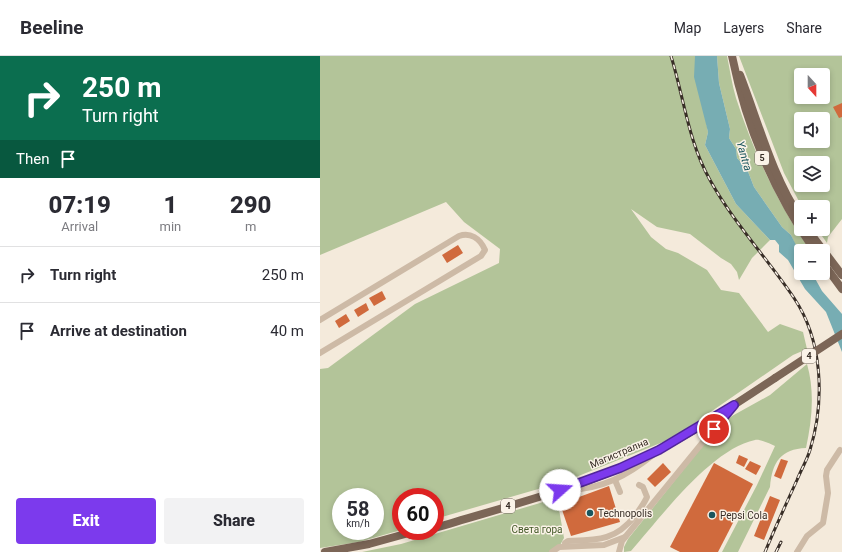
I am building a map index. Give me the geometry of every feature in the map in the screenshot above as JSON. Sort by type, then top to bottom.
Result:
[{"type":"main road","name":"5","points":[[794,207],[783,188],[769,157],[732,56],[740,92],[766,168],[794,220]]},
{"type":"main road","points":[[812,236],[841,274]]},
{"type":"main road","points":[[830,273],[842,289]]},
{"type":"main road","name":"Магистрална","points":[[444,524],[560,490],[620,468],[659,450],[734,405],[842,334]]},
{"type":"main road","name":"Магистрална","points":[[444,524],[592,476],[674,442]]},
{"type":"main road","points":[[325,552],[369,544],[392,538]]},
{"type":"main road","points":[[347,552],[394,540]]},
{"type":"street","points":[[320,320],[458,236],[466,233],[471,234],[482,244],[485,250],[481,256],[320,353]]},
{"type":"street","points":[[619,552],[625,537],[734,405]]},
{"type":"street","points":[[560,490],[586,490],[615,480],[636,469],[659,450]]},
{"type":"street","points":[[797,552],[807,536],[823,523],[828,493],[826,476],[827,470],[840,450]]},
{"type":"street","points":[[615,480],[620,492]]},
{"type":"street","points":[[566,546],[567,541],[592,540],[616,533],[626,528],[647,498],[642,487],[639,485]]},
{"type":"street","points":[[552,552],[559,547],[604,544],[625,537]]},
{"type":"green space","points":[[320,56],[695,56],[695,64],[708,132],[705,145],[736,204],[770,240],[752,258],[739,280],[737,272],[731,264],[690,234],[657,227],[631,209],[651,237],[666,249],[678,253],[707,270],[721,290],[739,293],[768,332],[780,324],[803,332],[807,349],[793,355],[673,438],[566,481],[444,516],[444,488],[392,488],[392,533],[384,535],[384,488],[332,488],[332,540],[366,540],[320,548],[320,369],[328,368],[415,304],[499,263],[500,249],[464,222],[446,202],[320,255]]},
{"type":"green space","points":[[717,56],[727,56],[736,98],[758,157],[776,194],[794,225],[794,236],[801,236],[806,244],[795,244],[791,235],[782,227],[754,187],[747,169],[737,158],[736,149],[729,138],[730,129],[719,83]]},
{"type":"green space","points":[[739,56],[842,56],[842,219],[830,234],[830,200],[798,200],[794,192],[830,192],[830,156],[794,156],[794,192],[784,173]]},
{"type":"green space","points":[[822,236],[829,236],[827,243]]},
{"type":"green space","points":[[807,364],[810,374],[812,406],[806,448],[790,451],[779,458],[773,470],[770,487],[738,552],[722,552],[757,485],[775,446],[760,440],[755,440],[738,446],[721,456],[704,470],[687,486],[631,551],[624,552],[624,547],[628,539],[716,429],[732,416],[770,395]]},
{"type":"green space","name":"Света гора","points":[[557,498],[564,538],[559,547],[552,552],[362,552],[415,540],[444,540],[444,531]]},
{"type":"water","points":[[695,56],[717,56],[719,83],[730,129],[729,138],[736,149],[737,158],[747,169],[754,187],[782,227],[791,235],[796,244],[794,244],[794,270],[788,260],[779,252],[779,245],[775,240],[770,240],[736,204],[705,145],[708,132],[694,77]]},
{"type":"water","points":[[800,280],[816,280],[822,291],[842,314],[842,352],[826,312],[805,289]]},
{"type":"building","points":[[842,103],[842,117],[839,118],[833,107]]},
{"type":"building","points":[[458,245],[463,253],[447,263],[442,255]]},
{"type":"building","points":[[382,291],[386,299],[374,306],[369,298]]},
{"type":"building","points":[[366,303],[369,310],[358,317],[354,310]]},
{"type":"building","points":[[346,314],[350,321],[339,328],[335,321]]},
{"type":"building","points":[[739,455],[748,459],[744,467],[736,463]]},
{"type":"building","points":[[781,459],[788,461],[781,479],[774,476]]},
{"type":"building","points":[[750,461],[761,466],[756,475],[745,469]]},
{"type":"building","points":[[663,463],[671,472],[655,487],[647,479]]},
{"type":"building","name":"Pepsi Cola","points":[[714,463],[753,484],[718,552],[680,552],[670,547]]},
{"type":"building","name":"Technopolis","points":[[609,486],[620,522],[571,536],[560,504]]},
{"type":"building","points":[[770,496],[780,500],[764,540],[754,536]]},
{"type":"railway","points":[[671,56],[691,135],[696,150],[710,180],[729,211],[794,298],[804,315],[816,352],[819,392],[815,431],[807,458],[765,552]]},
{"type":"railway","points":[[776,552],[781,542]]},
{"type":"place","name":"Technopolis","points":[[590,513]]},
{"type":"place","name":"Pepsi Cola","points":[[712,515]]},
{"type":"route","points":[[560,490],[593,479],[659,450],[734,405],[714,429]]},
{"type":"water label","name":"Yantra","points":[[744,156]]}]
